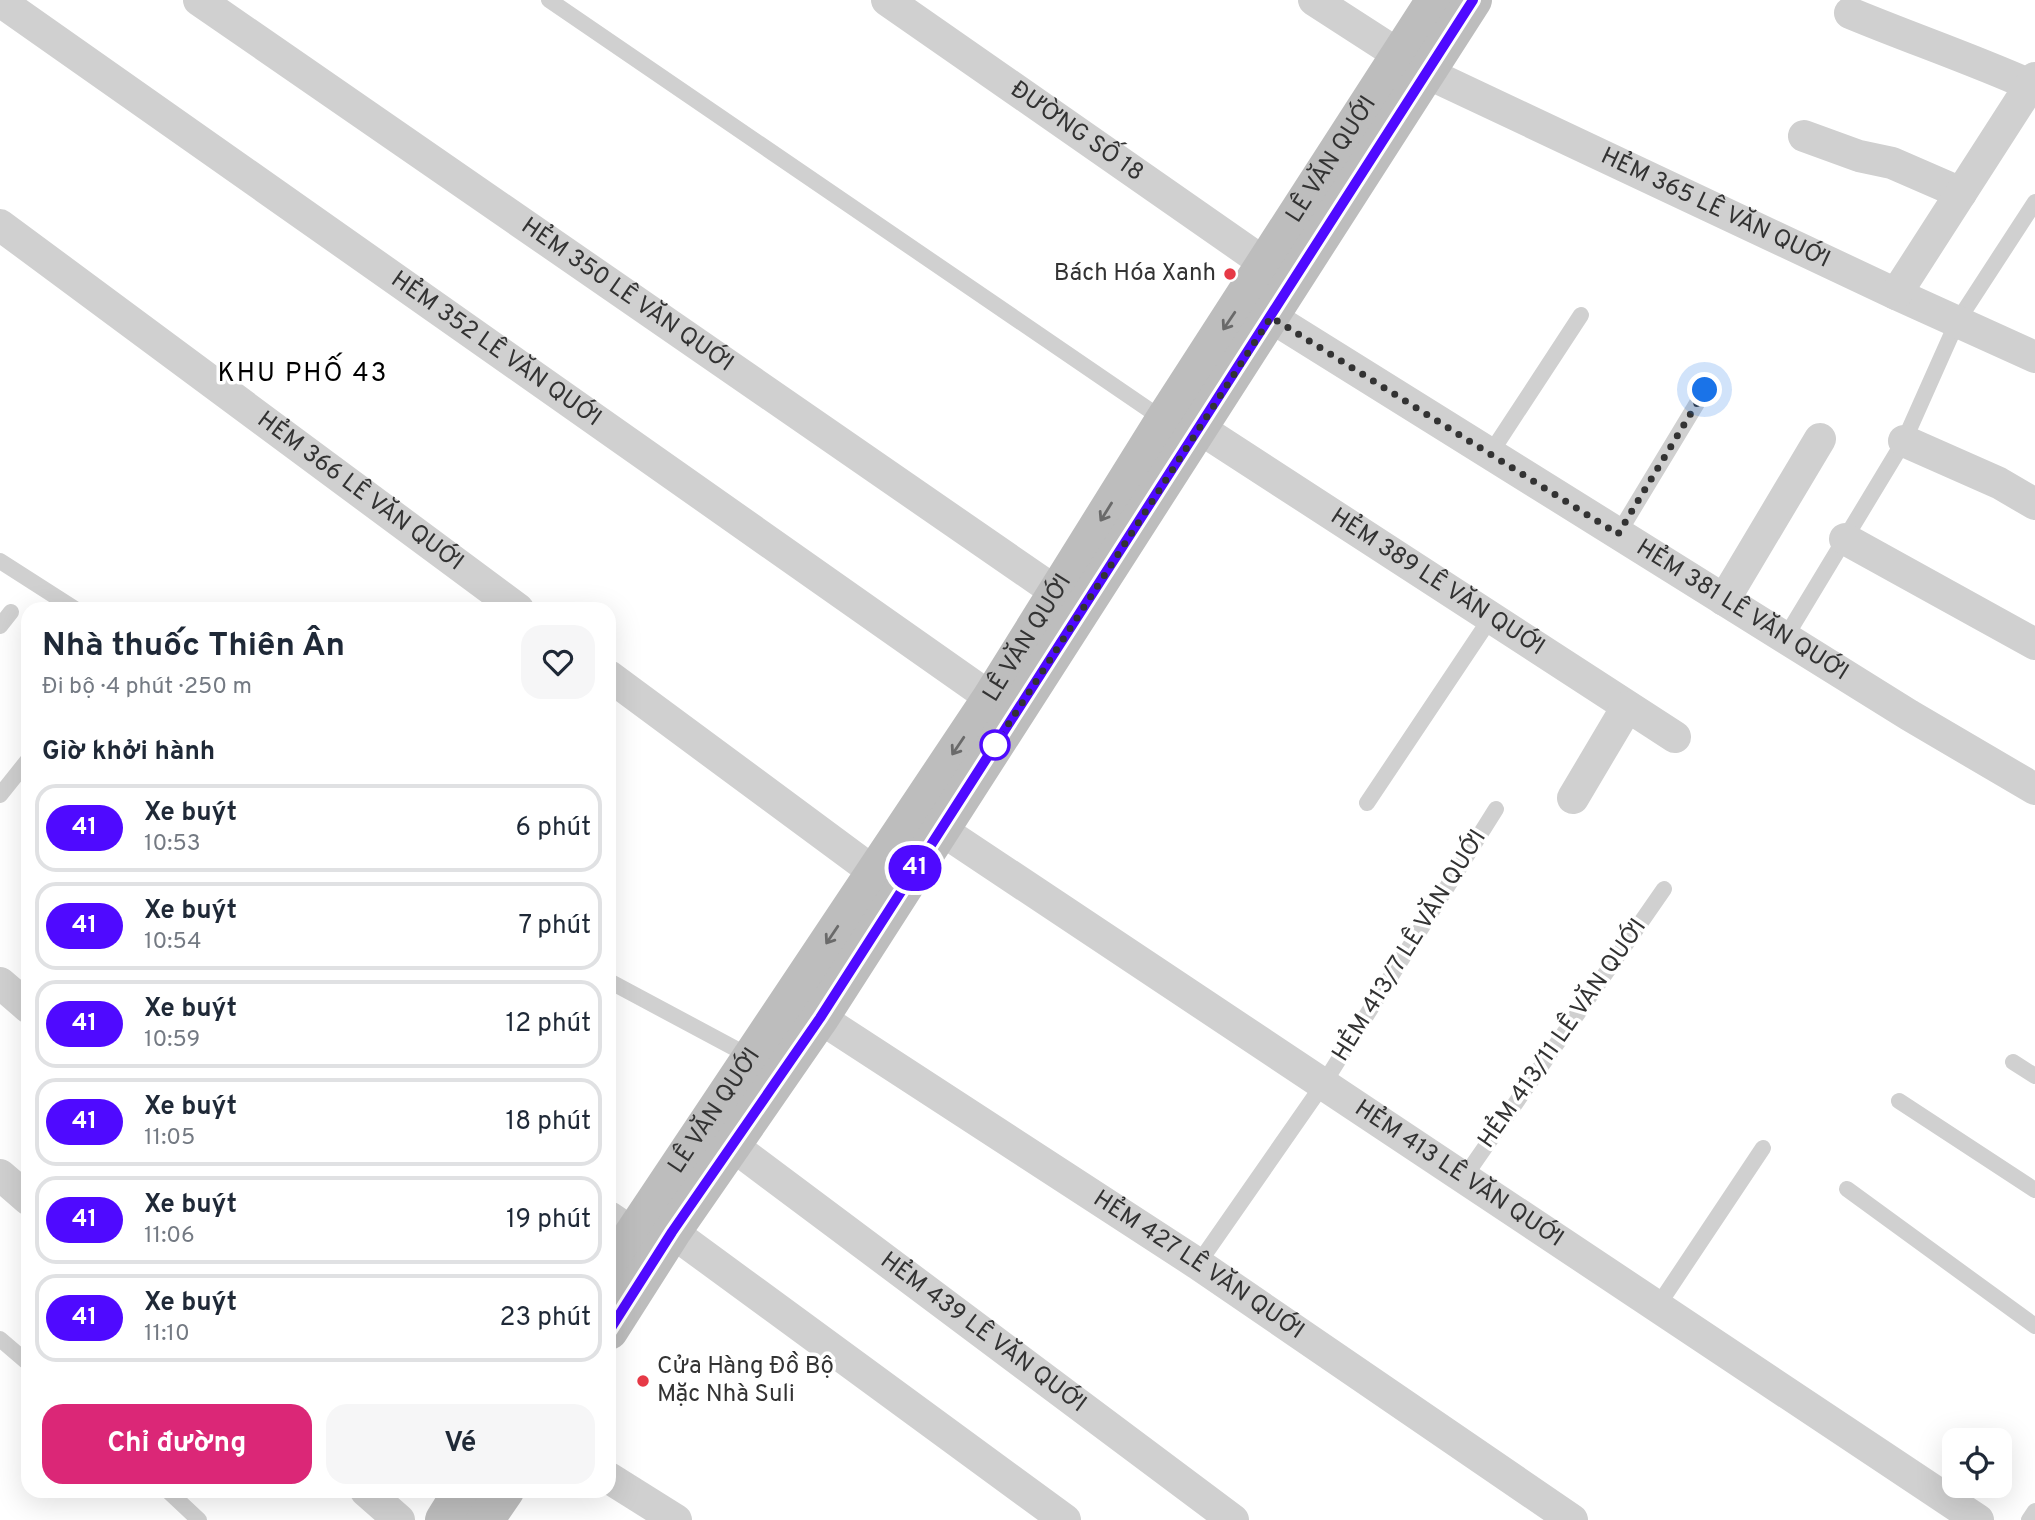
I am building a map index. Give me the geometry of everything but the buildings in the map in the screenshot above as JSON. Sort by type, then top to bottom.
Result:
[{"type":"main road","name":"LÊ VĂN QUỚI","points":[[1181,424],[1271,317],[1413,64],[1435,0]]},
{"type":"main road","name":"LÊ VĂN QUỚI","points":[[616,1244],[621,1226],[765,1066],[820,1018],[940,830],[1069,601],[1181,424],[1266,264],[1413,64],[1473,0]]},
{"type":"main road","name":"LÊ VĂN QUỚI","points":[[616,1320],[672,1232],[733,1146],[765,1066],[874,872],[991,698],[1069,601]]},
{"type":"main road","points":[[444,1520],[458,1498]]},
{"type":"main road","points":[[485,1520],[500,1498]]},
{"type":"street","name":"HẺM 350 LÊ VĂN QUỚI","points":[[199,0],[1069,601]]},
{"type":"street","name":"ĐƯỜNG SỐ 18","points":[[887,0],[1266,264]]},
{"type":"street","name":"HẺM 365 LÊ VĂN QUỚI","points":[[1314,0],[1413,64],[1896,294],[2035,357]]},
{"type":"street","name":"HẺM 352 LÊ VĂN QUỚI","points":[[0,1],[991,698]]},
{"type":"street","points":[[1850,13],[1947,53],[2034,84],[1896,294]]},
{"type":"street","points":[[1804,136],[1859,156],[1892,163],[1961,193]]},
{"type":"street","name":"HẺM 366 LÊ VĂN QUỚI","points":[[0,225],[510,602]]},
{"type":"street","name":"HẺM 381 LÊ VĂN QUỚI","points":[[1271,317],[1909,715],[2035,789]]},
{"type":"street","name":"HẺM 389 LÊ VĂN QUỚI","points":[[1181,424],[1675,737]]},
{"type":"street","points":[[1724,600],[1820,439]]},
{"type":"street","points":[[1904,441],[1998,483],[2035,504]]},
{"type":"street","points":[[1845,539],[2035,644]]},
{"type":"street","points":[[616,681],[874,872]]},
{"type":"street","points":[[1573,798],[1627,707]]},
{"type":"street","name":"HẺM 413 LÊ VĂN QUỚI","points":[[940,830],[1978,1520]]},
{"type":"street","points":[[0,983],[21,1001]]},
{"type":"street","name":"HẺM 427 LÊ VĂN QUỚI","points":[[820,1018],[1198,1264],[1572,1520]]},
{"type":"street","name":"HẺM 439 LÊ VĂN QUỚI","points":[[733,1146],[1233,1520]]},
{"type":"street","points":[[0,1175],[21,1193]]},
{"type":"street","points":[[672,1232],[1065,1520]]},
{"type":"street","points":[[616,1482],[676,1520]]},
{"type":"street","points":[[374,1498],[399,1520]]},
{"type":"lane","points":[[549,0],[1181,424]]},
{"type":"lane","points":[[1785,638],[1904,441],[1957,322],[2035,202]]},
{"type":"lane","points":[[1490,454],[1581,315]]},
{"type":"lane","points":[[1618,534],[1705,390]]},
{"type":"lane","points":[[0,561],[64,602]]},
{"type":"lane","points":[[0,626],[11,612]]},
{"type":"lane","points":[[1367,803],[1490,619]]},
{"type":"lane","points":[[0,795],[21,769]]},
{"type":"lane","name":"HẺM 413/7 LÊ VĂN QUỚI","points":[[1198,1264],[1324,1083],[1496,809]]},
{"type":"lane","name":"HẺM 413/11 LÊ VĂN QUỚI","points":[[1463,1179],[1664,889]]},
{"type":"lane","points":[[616,985],[765,1066]]},
{"type":"lane","points":[[2013,1062],[2035,1076]]},
{"type":"lane","points":[[1899,1101],[2035,1190]]},
{"type":"lane","points":[[1657,1307],[1763,1148]]},
{"type":"lane","points":[[1847,1189],[2035,1326]]},
{"type":"lane","points":[[0,1339],[21,1357]]},
{"type":"lane","points":[[175,1498],[199,1520]]},
{"type":"lane","points":[[2028,1520],[2035,1511]]},
{"type":"bus line","name":"41","points":[[616,1320],[672,1232],[820,1018],[1473,0]]},
{"type":"place","name":"Bách Hóa Xanh","points":[[1230,274]]},
{"type":"place","name":"Cửa Hàng Đồ Bộ Mặc Nhà Suli","points":[[643,1381]]},
{"type":"district","name":"KHU PHỐ 43","points":[[303,374]]},
{"type":"route","points":[[995,745],[1271,317],[1618,534],[1705,390]]}]
